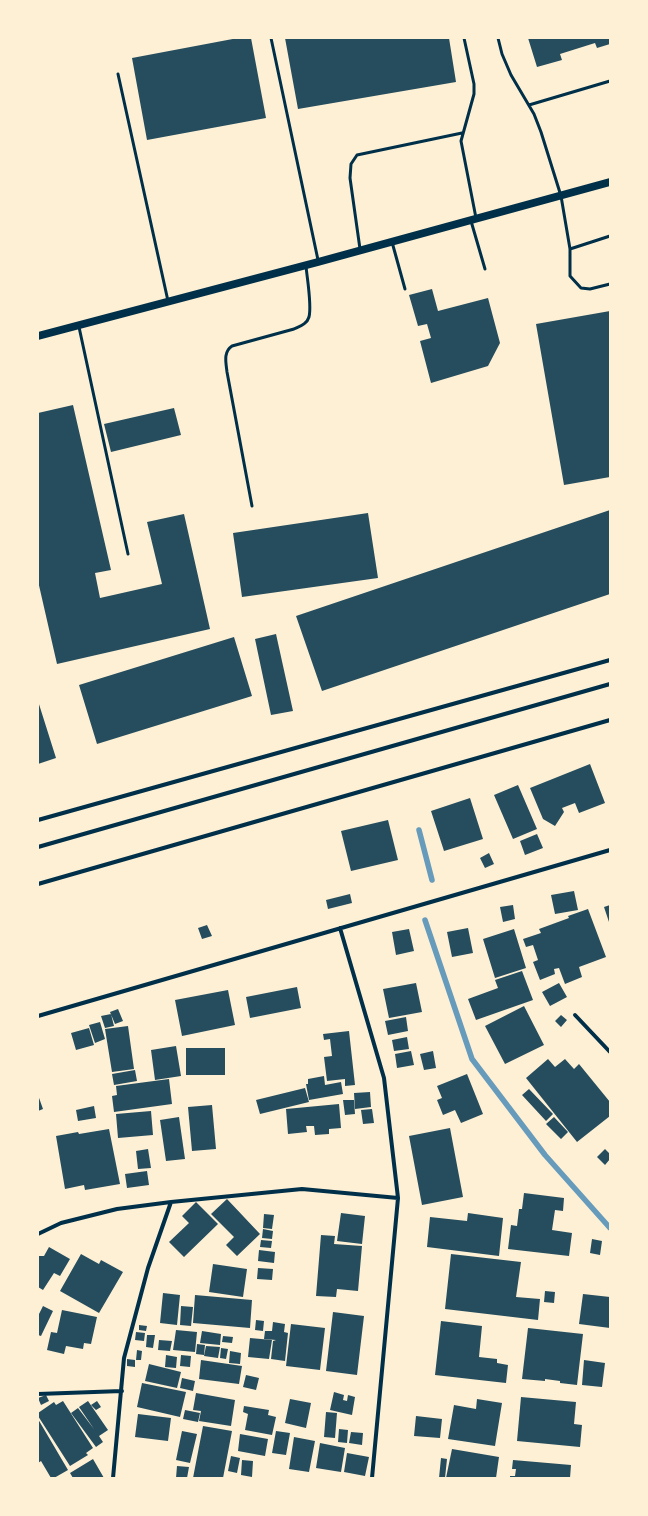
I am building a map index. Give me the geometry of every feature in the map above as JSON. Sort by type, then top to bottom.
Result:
[{"type":"main road","points":[[38,336],[306,266],[610,182]]},
{"type":"street","points":[[38,820],[610,660]]},
{"type":"street","points":[[38,847],[610,684]]},
{"type":"street","points":[[38,884],[610,720]]},
{"type":"street","points":[[38,1016],[610,850]]},
{"type":"street","points":[[340,928],[384,1078],[398,1198],[372,1478]]},
{"type":"street","points":[[575,1015],[610,1052]]},
{"type":"street","points":[[38,1234],[61,1223],[117,1209],[171,1202],[302,1189],[398,1198]]},
{"type":"street","points":[[113,1478],[124,1358],[148,1268],[171,1202]]},
{"type":"street","points":[[38,1394],[122,1391]]},
{"type":"lane","points":[[271,38],[318,262]]},
{"type":"lane","points":[[464,38],[474,84],[474,94],[461,141],[474,220],[485,269]]},
{"type":"lane","points":[[498,38],[502,54],[511,75],[541,132],[561,196],[570,249],[570,276],[581,288],[590,289],[610,284]]},
{"type":"lane","points":[[118,74],[168,302]]},
{"type":"lane","points":[[528,105],[610,82]]},
{"type":"lane","points":[[361,251],[350,178],[350,164],[357,155],[462,133]]},
{"type":"lane","points":[[570,249],[610,236]]},
{"type":"lane","points":[[392,242],[405,289]]},
{"type":"lane","points":[[252,506],[225,356],[229,348],[232,346],[294,329],[304,324],[309,318],[310,308],[306,266]]},
{"type":"lane","points":[[78,325],[128,554]]},
{"type":"building","points":[[238,38],[251,38],[266,118],[147,140],[132,58]]},
{"type":"building","points":[[285,38],[449,38],[456,82],[298,109]]},
{"type":"building","points":[[528,38],[610,38],[610,44],[597,48],[595,43],[560,54],[562,60],[537,67]]},
{"type":"building","points":[[432,289],[438,311],[488,298],[500,343],[488,366],[431,383],[420,341],[431,338],[427,324],[418,326],[409,295]]},
{"type":"building","points":[[610,311],[610,477],[564,485],[536,324]]},
{"type":"building","points":[[73,405],[111,570],[95,573],[100,598],[162,584],[147,522],[184,514],[210,629],[57,664],[38,581],[38,413]]},
{"type":"building","points":[[174,408],[181,435],[111,452],[104,424]]},
{"type":"building","points":[[610,510],[610,594],[322,691],[296,616]]},
{"type":"building","points":[[368,513],[378,578],[242,597],[233,533]]},
{"type":"building","points":[[276,634],[293,711],[271,715],[255,639]]},
{"type":"building","points":[[234,637],[252,696],[97,744],[79,685]]},
{"type":"building","points":[[38,701],[56,758],[38,764]]},
{"type":"building","points":[[590,764],[605,803],[579,813],[575,803],[562,808],[564,812],[555,826],[543,819],[530,788]]},
{"type":"building","points":[[518,785],[537,829],[513,839],[494,795]]},
{"type":"building","points":[[470,798],[483,839],[444,851],[431,811]]},
{"type":"building","points":[[388,820],[398,860],[351,871],[341,831]]},
{"type":"building","points":[[537,834],[543,848],[525,855],[520,841]]},
{"type":"building","points":[[489,853],[494,864],[485,868],[480,858]]},
{"type":"building","points":[[574,891],[578,910],[555,914],[551,895]]},
{"type":"building","points":[[350,894],[352,903],[328,909],[326,900]]},
{"type":"building","points":[[513,905],[515,919],[503,922],[500,907]]},
{"type":"building","points":[[610,905],[610,925],[604,907]]},
{"type":"building","points":[[588,909],[606,957],[579,967],[582,977],[565,984],[559,968],[554,969],[555,974],[540,980],[533,962],[538,960],[533,945],[526,947],[523,939],[541,933],[539,929]]},
{"type":"building","points":[[207,925],[212,936],[202,939],[198,928]]},
{"type":"building","points":[[468,928],[473,953],[452,957],[447,932]]},
{"type":"building","points":[[409,929],[414,951],[396,955],[392,932]]},
{"type":"building","points":[[514,929],[526,968],[495,978],[483,939]]},
{"type":"building","points":[[522,971],[533,1000],[476,1020],[468,999],[498,988],[495,980]]},
{"type":"building","points":[[416,983],[422,1012],[389,1018],[383,989]]},
{"type":"building","points":[[559,983],[567,997],[550,1006],[542,992]]},
{"type":"building","points":[[297,987],[301,1008],[250,1018],[246,997]]},
{"type":"building","points":[[228,990],[235,1025],[182,1036],[175,1000]]},
{"type":"building","points":[[524,1006],[544,1045],[505,1064],[485,1026]]},
{"type":"building","points":[[118,1009],[123,1021],[115,1024],[110,1012]]},
{"type":"building","points":[[111,1014],[114,1026],[105,1028],[101,1016]]},
{"type":"building","points":[[561,1015],[567,1020],[561,1027],[555,1021]]},
{"type":"building","points":[[406,1017],[408,1031],[388,1035],[385,1021]]},
{"type":"building","points":[[100,1022],[105,1039],[95,1043],[89,1025]]},
{"type":"building","points":[[128,1026],[134,1069],[112,1072],[105,1029]]},
{"type":"building","points":[[89,1028],[94,1045],[76,1050],[71,1033]]},
{"type":"building","points":[[349,1031],[355,1085],[345,1086],[345,1079],[327,1081],[324,1057],[332,1056],[330,1039],[324,1040],[323,1034]]},
{"type":"building","points":[[407,1037],[409,1049],[394,1051],[392,1040]]},
{"type":"building","points":[[176,1046],[181,1076],[155,1080],[151,1050]]},
{"type":"building","points":[[186,1048],[225,1048],[225,1075],[186,1075]]},
{"type":"building","points":[[411,1051],[414,1065],[397,1068],[395,1054]]},
{"type":"building","points":[[433,1051],[436,1068],[424,1070],[420,1054]]},
{"type":"building","points":[[548,1059],[555,1067],[565,1059],[574,1069],[579,1064],[610,1102],[610,1116],[577,1142],[526,1078]]},
{"type":"building","points":[[135,1070],[137,1081],[114,1085],[112,1074]]},
{"type":"building","points":[[467,1074],[483,1114],[461,1123],[455,1110],[443,1115],[437,1100],[442,1098],[437,1086]]},
{"type":"building","points":[[324,1076],[325,1085],[341,1082],[343,1094],[309,1100],[306,1084],[308,1084],[308,1079]]},
{"type":"building","points":[[169,1079],[172,1104],[114,1112],[112,1096],[117,1095],[116,1086]]},
{"type":"building","points":[[305,1088],[309,1102],[260,1114],[256,1100]]},
{"type":"building","points":[[529,1089],[553,1114],[546,1121],[522,1095]]},
{"type":"building","points":[[370,1092],[371,1107],[355,1109],[354,1093]]},
{"type":"building","points":[[38,1095],[43,1109],[38,1111]]},
{"type":"building","points":[[343,1100],[354,1100],[355,1114],[345,1115]]},
{"type":"building","points":[[339,1104],[341,1128],[329,1129],[329,1134],[315,1135],[314,1126],[306,1126],[307,1132],[288,1134],[286,1109]]},
{"type":"building","points":[[212,1105],[216,1149],[192,1151],[188,1107]]},
{"type":"building","points":[[94,1106],[96,1118],[78,1121],[76,1110]]},
{"type":"building","points":[[372,1109],[374,1123],[363,1124],[361,1110]]},
{"type":"building","points":[[151,1111],[153,1135],[118,1138],[116,1114]]},
{"type":"building","points":[[179,1117],[185,1159],[166,1161],[160,1120]]},
{"type":"building","points":[[554,1117],[568,1132],[561,1139],[546,1124]]},
{"type":"building","points":[[450,1128],[463,1197],[422,1205],[409,1136]]},
{"type":"building","points":[[109,1129],[120,1184],[85,1190],[84,1185],[65,1189],[56,1136]]},
{"type":"building","points":[[148,1149],[151,1168],[138,1169],[136,1151]]},
{"type":"building","points":[[605,1149],[610,1154],[610,1159],[605,1165],[597,1157]]},
{"type":"building","points":[[147,1171],[149,1185],[127,1188],[125,1174]]},
{"type":"building","points":[[524,1193],[564,1198],[563,1211],[555,1210],[552,1230],[572,1233],[569,1256],[508,1249],[511,1225],[517,1226],[519,1209],[522,1209]]},
{"type":"building","points":[[227,1199],[260,1234],[237,1256],[226,1245],[234,1237],[211,1214]]},
{"type":"building","points":[[196,1202],[218,1224],[184,1257],[169,1242],[189,1223],[182,1216]]},
{"type":"building","points":[[341,1213],[365,1216],[362,1244],[337,1241]]},
{"type":"building","points":[[468,1213],[503,1218],[499,1256],[427,1247],[430,1217],[467,1221]]},
{"type":"building","points":[[264,1214],[274,1215],[272,1229],[263,1228]]},
{"type":"building","points":[[263,1229],[273,1231],[272,1239],[262,1238]]},
{"type":"building","points":[[321,1235],[335,1236],[334,1244],[362,1246],[358,1291],[337,1289],[336,1297],[316,1296]]},
{"type":"building","points":[[592,1239],[602,1241],[600,1255],[590,1253]]},
{"type":"building","points":[[261,1240],[272,1241],[271,1248],[260,1247]]},
{"type":"building","points":[[49,1247],[70,1259],[60,1276],[54,1273],[43,1290],[38,1287],[38,1256],[44,1256]]},
{"type":"building","points":[[259,1250],[275,1252],[274,1263],[258,1261]]},
{"type":"building","points":[[81,1254],[99,1264],[101,1260],[123,1272],[99,1313],[60,1291]]},
{"type":"building","points":[[451,1254],[521,1262],[516,1297],[540,1299],[538,1320],[445,1309]]},
{"type":"building","points":[[213,1264],[247,1269],[243,1297],[209,1292]]},
{"type":"building","points":[[258,1268],[273,1269],[272,1280],[257,1279]]},
{"type":"building","points":[[545,1291],[555,1292],[554,1303],[544,1302]]},
{"type":"building","points":[[163,1293],[180,1295],[177,1325],[160,1323]]},
{"type":"building","points":[[583,1294],[610,1297],[610,1328],[579,1324]]},
{"type":"building","points":[[195,1295],[252,1300],[250,1328],[193,1323]]},
{"type":"building","points":[[43,1306],[53,1311],[41,1336],[38,1335],[38,1316]]},
{"type":"building","points":[[181,1306],[193,1307],[191,1326],[180,1325]]},
{"type":"building","points":[[62,1310],[97,1317],[91,1344],[84,1343],[83,1349],[66,1346],[64,1354],[47,1350],[51,1332],[57,1333]]},
{"type":"building","points":[[333,1312],[364,1316],[357,1375],[326,1371]]},
{"type":"building","points":[[256,1320],[264,1321],[263,1331],[255,1330]]},
{"type":"building","points":[[441,1321],[482,1326],[479,1357],[497,1359],[497,1363],[508,1365],[506,1383],[435,1375]]},
{"type":"building","points":[[273,1322],[285,1324],[284,1332],[288,1333],[285,1361],[271,1359],[273,1341],[276,1340],[264,1339],[265,1331],[272,1331]]},
{"type":"building","points":[[291,1324],[325,1328],[320,1370],[286,1366]]},
{"type":"building","points":[[139,1325],[147,1326],[146,1331],[139,1330]]},
{"type":"building","points":[[528,1328],[583,1334],[577,1385],[545,1379],[545,1381],[522,1379]]},
{"type":"building","points":[[176,1330],[197,1332],[195,1352],[173,1350]]},
{"type":"building","points":[[202,1331],[221,1334],[220,1345],[200,1343]]},
{"type":"building","points":[[136,1332],[145,1333],[144,1341],[135,1340]]},
{"type":"building","points":[[147,1335],[155,1335],[153,1348],[146,1347]]},
{"type":"building","points":[[223,1336],[233,1337],[232,1343],[222,1342]]},
{"type":"building","points":[[250,1338],[272,1340],[269,1359],[248,1357]]},
{"type":"building","points":[[159,1340],[172,1341],[170,1351],[158,1350]]},
{"type":"building","points":[[197,1344],[205,1345],[204,1355],[196,1354]]},
{"type":"building","points":[[206,1346],[220,1347],[218,1358],[204,1356]]},
{"type":"building","points":[[221,1348],[228,1349],[226,1359],[220,1358]]},
{"type":"building","points":[[137,1350],[142,1351],[141,1360],[136,1360]]},
{"type":"building","points":[[230,1351],[241,1353],[240,1364],[229,1363]]},
{"type":"building","points":[[166,1355],[177,1357],[176,1368],[165,1367]]},
{"type":"building","points":[[181,1355],[191,1356],[190,1367],[180,1366]]},
{"type":"building","points":[[127,1359],[135,1360],[135,1367],[127,1366]]},
{"type":"building","points":[[201,1360],[242,1366],[239,1384],[199,1379]]},
{"type":"building","points":[[584,1360],[605,1363],[602,1387],[582,1385]]},
{"type":"building","points":[[149,1364],[181,1372],[177,1388],[145,1381]]},
{"type":"building","points":[[246,1375],[259,1378],[256,1390],[243,1387]]},
{"type":"building","points":[[182,1378],[195,1381],[193,1391],[180,1388]]},
{"type":"building","points":[[142,1383],[186,1392],[180,1417],[137,1407]]},
{"type":"building","points":[[334,1392],[344,1395],[343,1400],[347,1401],[348,1395],[355,1397],[352,1415],[330,1410]]},
{"type":"building","points":[[196,1393],[235,1400],[231,1426],[199,1421],[201,1411],[193,1410]]},
{"type":"building","points":[[46,1395],[49,1401],[41,1405],[38,1398]]},
{"type":"building","points":[[521,1397],[576,1402],[574,1424],[582,1425],[580,1447],[517,1441]]},
{"type":"building","points":[[290,1399],[311,1403],[306,1428],[285,1423]]},
{"type":"building","points":[[477,1399],[502,1403],[495,1446],[448,1439],[454,1405],[476,1409]]},
{"type":"building","points":[[63,1401],[93,1448],[86,1453],[88,1455],[70,1466],[38,1416],[38,1413],[54,1402],[56,1405]]},
{"type":"building","points":[[88,1401],[108,1430],[99,1436],[103,1442],[96,1447],[71,1413],[78,1408],[94,1429],[79,1407]]},
{"type":"building","points":[[97,1401],[101,1407],[96,1410],[91,1405]]},
{"type":"building","points":[[244,1406],[269,1410],[268,1415],[276,1417],[272,1435],[245,1430],[248,1414],[243,1412]]},
{"type":"building","points":[[185,1410],[200,1413],[198,1422],[183,1419]]},
{"type":"building","points":[[326,1412],[337,1413],[335,1438],[324,1437]]},
{"type":"building","points":[[138,1414],[171,1418],[168,1441],[135,1437]]},
{"type":"building","points":[[416,1416],[442,1419],[440,1438],[414,1436]]},
{"type":"building","points":[[38,1419],[68,1470],[54,1478],[51,1478],[41,1461],[38,1463]]},
{"type":"building","points":[[203,1426],[232,1431],[223,1478],[193,1478]]},
{"type":"building","points":[[339,1429],[348,1430],[347,1443],[338,1442]]},
{"type":"building","points":[[182,1431],[197,1434],[190,1463],[176,1460]]},
{"type":"building","points":[[276,1431],[290,1433],[286,1455],[272,1453]]},
{"type":"building","points":[[351,1432],[363,1433],[362,1445],[349,1443]]},
{"type":"building","points":[[240,1434],[268,1439],[265,1456],[238,1451]]},
{"type":"building","points":[[294,1437],[315,1441],[309,1472],[289,1469]]},
{"type":"building","points":[[320,1443],[345,1448],[341,1472],[316,1468]]},
{"type":"building","points":[[452,1449],[499,1457],[496,1478],[446,1478]]},
{"type":"building","points":[[347,1453],[369,1457],[365,1476],[344,1472]]},
{"type":"building","points":[[231,1456],[240,1458],[237,1473],[228,1471]]},
{"type":"building","points":[[441,1458],[447,1459],[445,1478],[439,1478]]},
{"type":"building","points":[[93,1459],[104,1478],[73,1478],[70,1473]]},
{"type":"building","points":[[242,1460],[253,1461],[252,1477],[241,1475]]},
{"type":"building","points":[[513,1460],[571,1465],[570,1478],[510,1478],[510,1476],[515,1476],[516,1469],[512,1469]]},
{"type":"building","points":[[177,1466],[189,1467],[187,1478],[176,1478]]},
{"type":"waterway","points":[[419,830],[432,880]]},
{"type":"waterway","points":[[425,920],[472,1059],[545,1155],[610,1228]]}]
